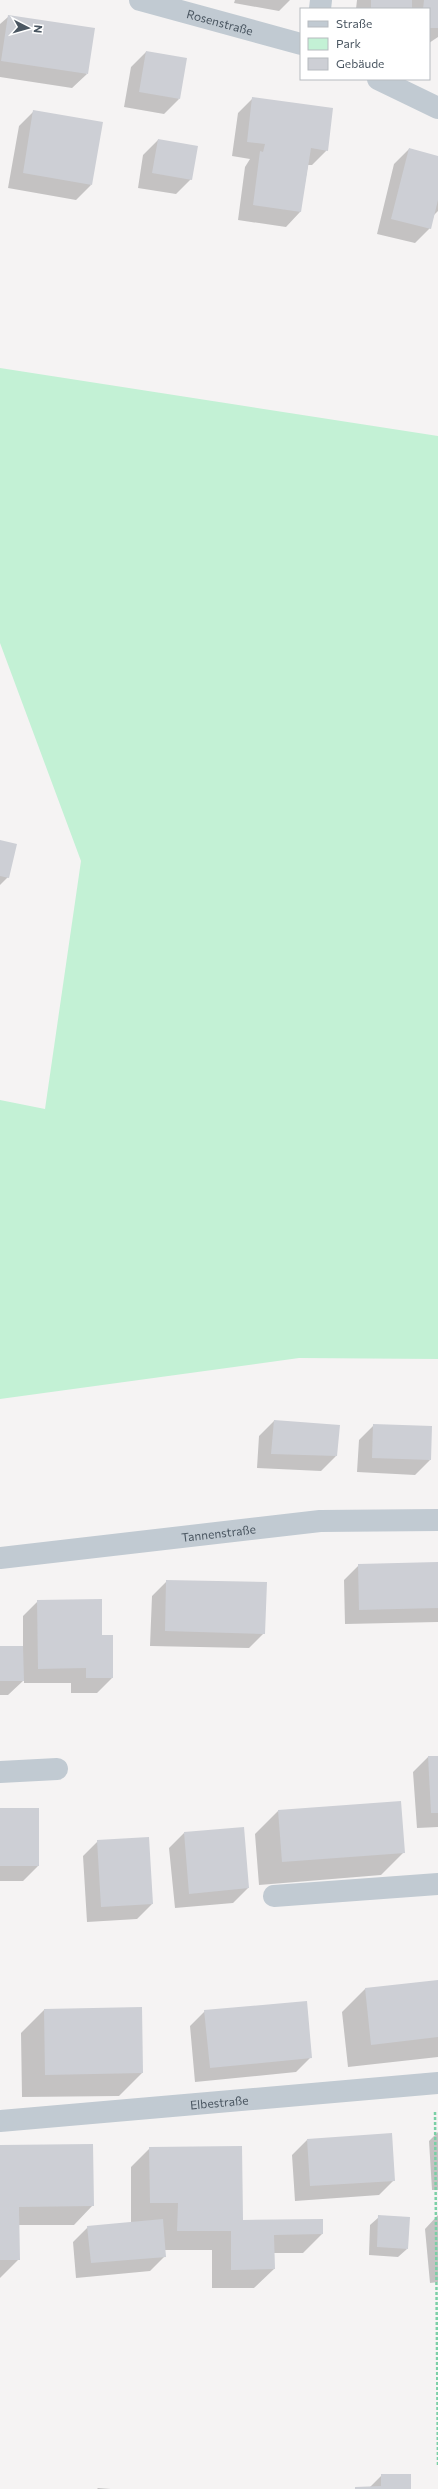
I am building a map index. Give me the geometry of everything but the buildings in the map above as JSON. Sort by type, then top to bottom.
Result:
[{"type":"street","name":"Rosenstraße","points":[[140,0],[300,44]]},
{"type":"street","points":[[380,80],[438,108]]},
{"type":"street","name":"Tannenstraße","points":[[0,1558],[320,1521],[438,1520]]},
{"type":"street","points":[[0,1772],[57,1769]]},
{"type":"street","points":[[274,1896],[438,1884]]},
{"type":"street","name":"Elbestraße","points":[[0,2121],[436,2083]]},
{"type":"path","points":[[436,2083],[438,2467]]},
{"type":"green space","points":[[0,368],[438,436],[438,1359],[299,1358],[0,1399],[0,1100],[45,1109],[81,861],[0,643]]}]
